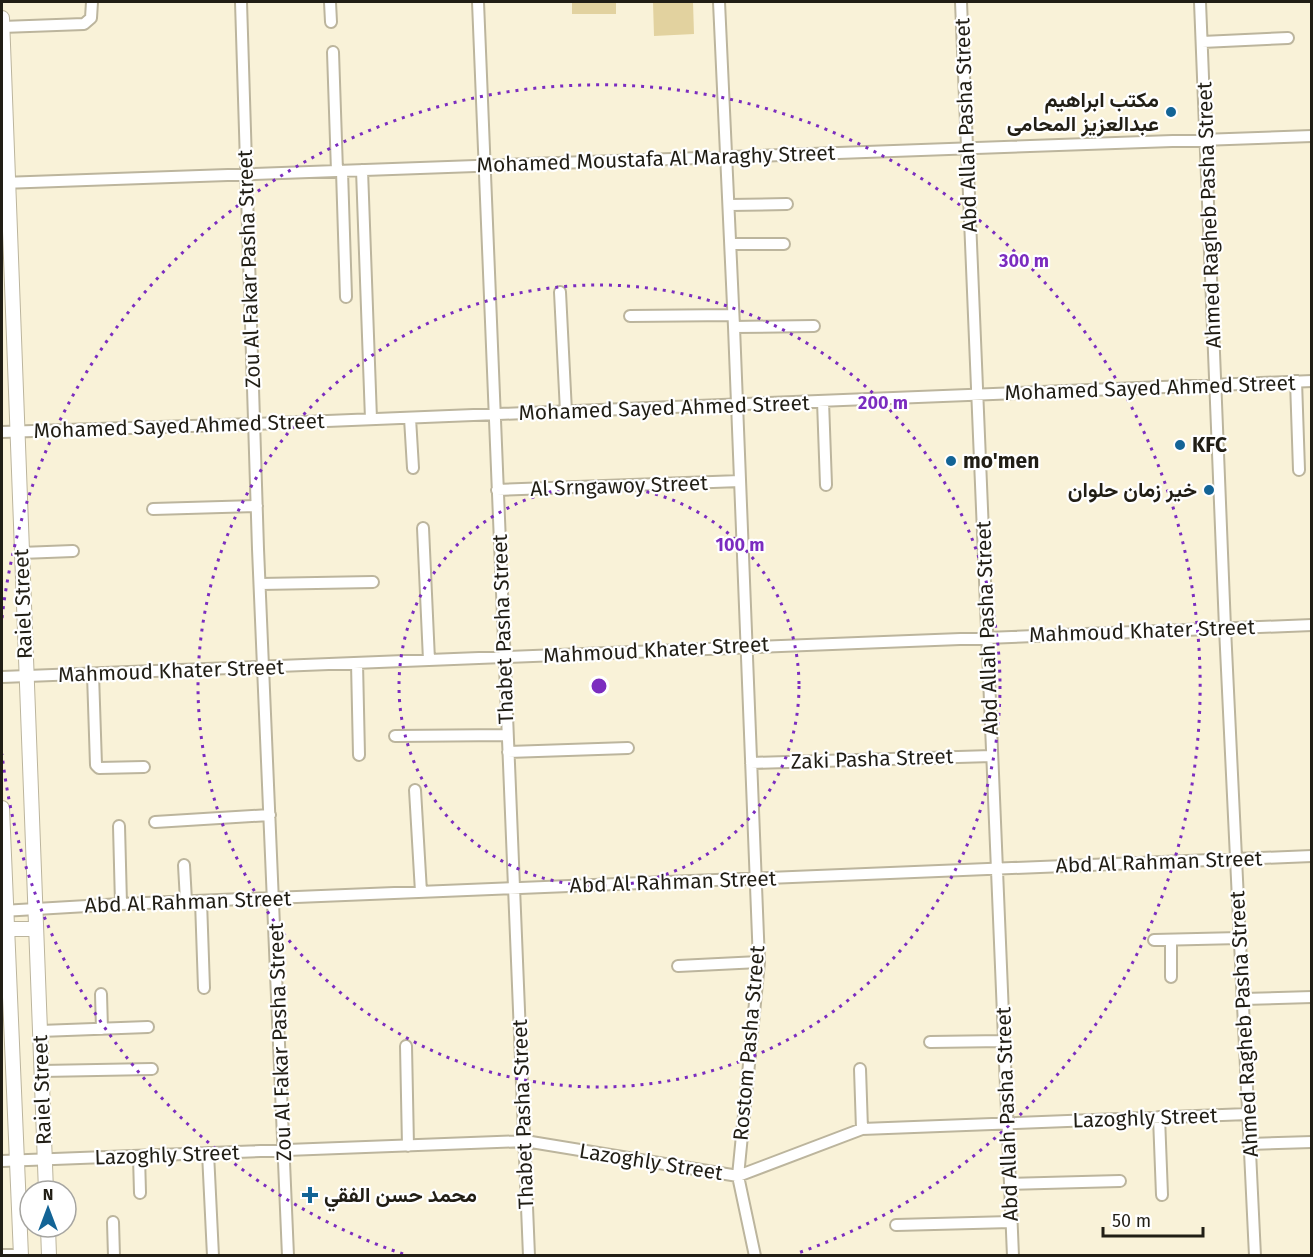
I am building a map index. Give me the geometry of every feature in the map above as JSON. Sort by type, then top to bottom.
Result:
[{"type":"street","points":[[2,27],[84,24],[91,18],[92,2]]},
{"type":"street","name":"Zou Al Fakar Pasha Street","points":[[241,2],[257,506],[288,1256]]},
{"type":"street","points":[[330,2],[331,22]]},
{"type":"street","name":"Thabet Pasha Street","points":[[478,2],[529,1256]]},
{"type":"street","name":"Rostom Pasha Street","points":[[719,2],[731,244],[759,962],[738,1176],[755,1256]]},
{"type":"street","name":"Abd Allah Pasha Street","points":[[962,2],[1012,1256]]},
{"type":"street","name":"Ahmed Ragheb Pasha Street","points":[[1200,2],[1255,1256]]},
{"type":"street","name":"Raiel Street","points":[[2,18],[4,183],[17,431],[46,1179]]},
{"type":"street","points":[[1202,42],[1288,38]]},
{"type":"street","points":[[333,52],[346,297]]},
{"type":"street","name":"Mohamed Moustafa Al Maraghy Street","points":[[4,183],[1311,136]]},
{"type":"street","points":[[362,170],[371,419]]},
{"type":"street","points":[[729,205],[787,204]]},
{"type":"street","points":[[731,244],[784,244]]},
{"type":"street","points":[[560,292],[566,412]]},
{"type":"street","points":[[630,316],[733,315]]},
{"type":"street","points":[[734,327],[814,326]]},
{"type":"street","points":[[1296,381],[1299,470]]},
{"type":"street","name":"Mohamed Sayed Ahmed Street","points":[[2,432],[494,415],[1311,381]]},
{"type":"street","points":[[823,401],[826,485]]},
{"type":"street","points":[[410,418],[413,468]]},
{"type":"street","name":"Al Srngawoy Street","points":[[497,490],[740,481]]},
{"type":"street","points":[[153,509],[257,506]]},
{"type":"street","points":[[423,528],[429,660]]},
{"type":"street","points":[[21,553],[73,551]]},
{"type":"street","points":[[260,584],[373,582]]},
{"type":"street","name":"Mahmoud Khater Street","points":[[2,677],[1311,624]]},
{"type":"street","points":[[357,663],[359,755]]},
{"type":"street","points":[[93,674],[96,765],[99,768],[144,767]]},
{"type":"street","points":[[395,736],[507,735]]},
{"type":"street","points":[[508,752],[628,748]]},
{"type":"street","name":"Zaki Pasha Street","points":[[751,763],[992,756]]},
{"type":"street","points":[[415,790],[421,892]]},
{"type":"street","name":"Raiel Street","points":[[2,808],[4,911],[7,929],[21,1255]]},
{"type":"street","points":[[155,822],[270,815]]},
{"type":"street","points":[[119,826],[121,904]]},
{"type":"street","name":"Abd Al Rahman Street","points":[[4,911],[186,901],[1311,856]]},
{"type":"street","points":[[184,865],[186,901]]},
{"type":"street","points":[[201,901],[204,988]]},
{"type":"street","points":[[7,929],[36,929]]},
{"type":"street","points":[[1154,940],[1240,938]]},
{"type":"street","points":[[1171,940],[1171,977]]},
{"type":"street","points":[[678,966],[759,962]]},
{"type":"street","points":[[101,994],[102,1029]]},
{"type":"street","points":[[1243,999],[1311,997]]},
{"type":"street","points":[[40,1031],[148,1027]]},
{"type":"street","points":[[930,1042],[1004,1041]]},
{"type":"street","points":[[406,1046],[408,1146]]},
{"type":"street","points":[[42,1071],[152,1069]]},
{"type":"street","points":[[860,1069],[862,1128]]},
{"type":"street","name":"Lazoghly Street","points":[[2,1161],[525,1141],[738,1176],[862,1128],[1248,1114]]},
{"type":"street","points":[[1159,1117],[1162,1195]]},
{"type":"street","points":[[1249,1144],[1311,1142]]},
{"type":"street","points":[[208,1153],[213,1256]]},
{"type":"street","points":[[139,1156],[140,1193]]},
{"type":"street","points":[[1010,1184],[1120,1181]]},
{"type":"street","points":[[113,1222],[114,1256]]},
{"type":"street","points":[[896,1225],[1011,1222]]},
{"type":"street","points":[[48,1239],[49,1256]]},
{"type":"street","points":[[2,1255],[21,1255]]},
{"type":"shaded area","points":[[572,2],[616,2],[616,14],[572,14]]},
{"type":"shaded area","points":[[653,2],[693,2],[694,34],[654,36]]},
{"type":"place","name":"مكتب ابراهيم عبدالعزيز المحامى","points":[[1171,112]]},
{"type":"place","name":"KFC","points":[[1180,445]]},
{"type":"place","name":"mo'men","points":[[951,461]]},
{"type":"place","name":"خير زمان حلوان","points":[[1209,490]]},
{"type":"place","name":"محمد حسن الفقي","points":[[310,1195]]}]
